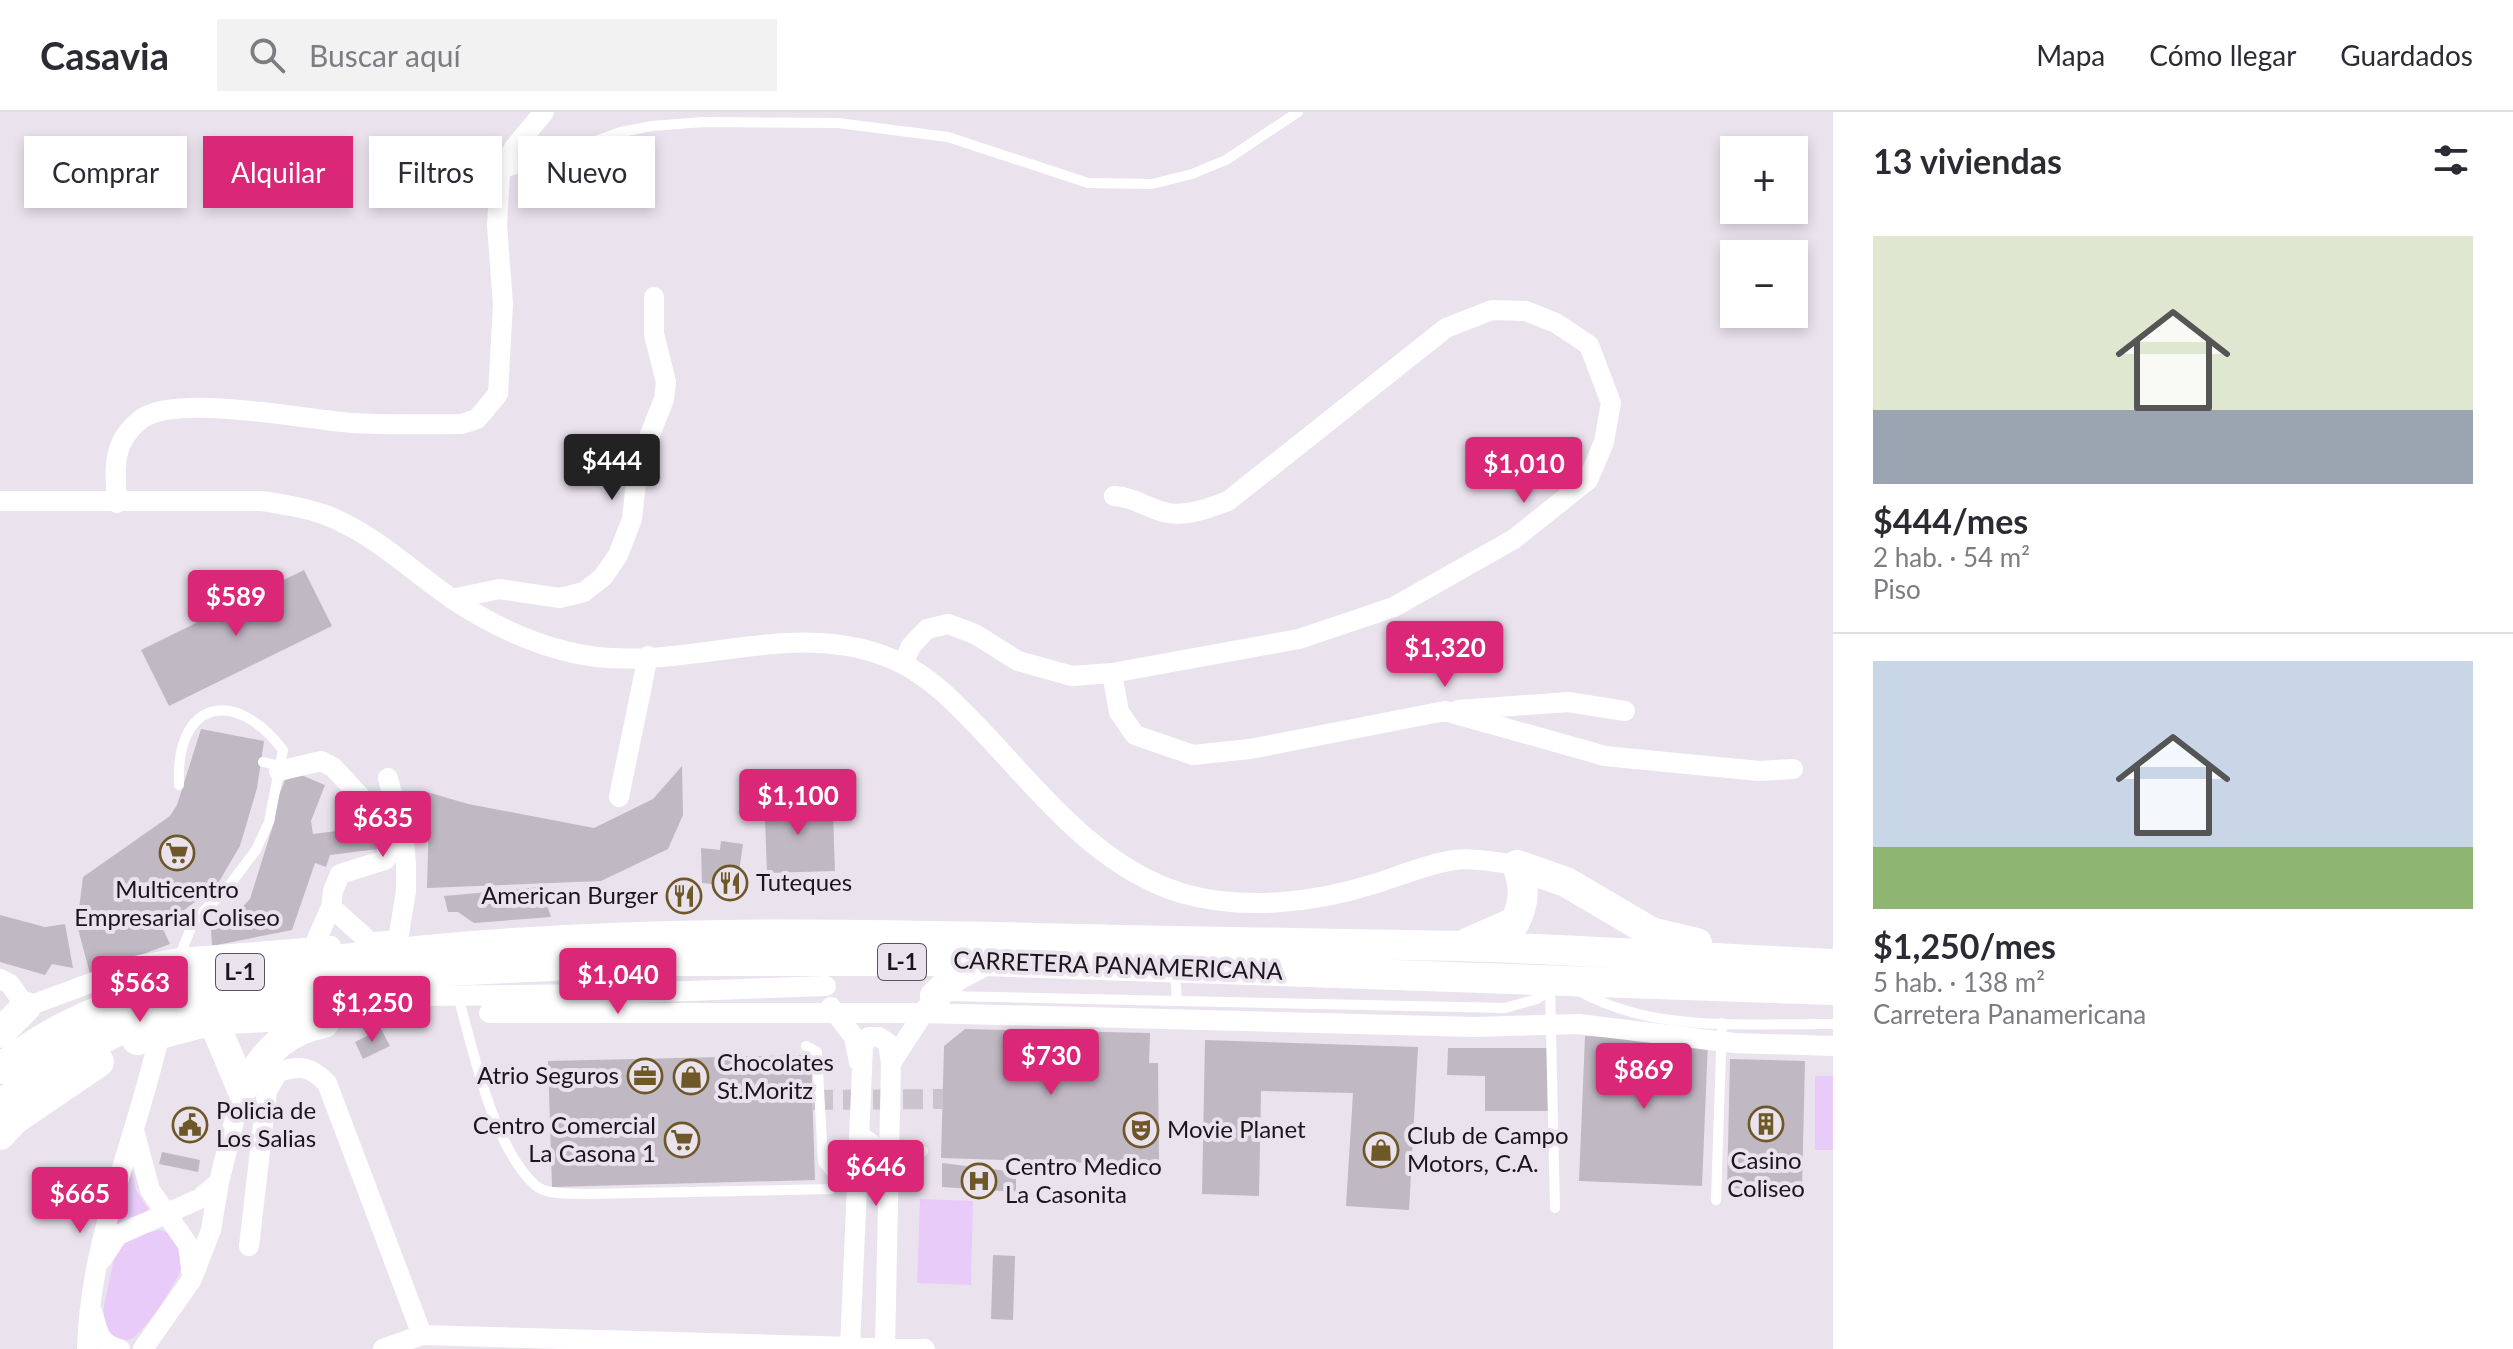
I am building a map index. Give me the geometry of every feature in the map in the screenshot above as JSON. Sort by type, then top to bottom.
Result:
[{"type":"main road","name":"L-1","points":[[1456,946],[1515,922],[1523,904],[1524,890],[1517,865]]},
{"type":"main road","points":[[1517,865],[1566,882],[1651,932],[1825,963]]},
{"type":"main road","name":"CARRETERA PANAMERICANA","points":[[0,1069],[79,1020],[127,999],[186,982],[268,967],[500,941],[747,932],[1456,946],[1825,963]]},
{"type":"main road","points":[[384,941],[500,941]]},
{"type":"main road","name":"CARRETERA PANAMERICANA","points":[[0,1105],[71,1054],[148,1016],[203,999],[406,993],[661,961],[825,975],[983,961],[1174,966],[1554,984],[1833,990]]},
{"type":"main road","points":[[929,1004],[956,976],[983,961]]},
{"type":"main road","name":"L-1","points":[[0,1135],[15,1119],[80,1072],[138,1039],[213,1020],[406,993]]},
{"type":"main road","points":[[242,1089],[273,1045],[302,1027],[406,993]]},
{"type":"main road","points":[[0,1033],[26,1007]]},
{"type":"main road","points":[[213,1020],[242,1089]]},
{"type":"street","points":[[502,170],[514,148],[544,112]]},
{"type":"street","points":[[117,503],[117,448],[142,418],[159,413],[203,407],[353,423],[462,424],[477,419],[498,394],[501,375],[503,304],[496,208]]},
{"type":"street","points":[[452,599],[499,589],[560,598],[584,592],[603,577],[618,555],[632,519],[638,465],[664,399],[666,382],[654,334],[654,297]]},
{"type":"street","points":[[903,664],[911,646],[927,629],[948,624],[975,634],[1018,661],[1072,676],[1112,673],[1299,639],[1394,607],[1514,539],[1588,480],[1604,442],[1611,403],[1589,345],[1556,323],[1526,311],[1492,310],[1446,328],[1228,501],[1198,511],[1167,514],[1131,496],[1114,496]]},
{"type":"street","points":[[0,501],[262,501],[323,514],[380,544],[452,599],[500,626],[563,651],[587,656],[648,656],[770,643],[853,646],[903,664],[942,689],[1076,829],[1123,867],[1183,893],[1214,900],[1281,901],[1357,889],[1457,859],[1517,865]]},
{"type":"street","points":[[619,797],[648,656]]},
{"type":"street","points":[[1112,673],[1119,712],[1135,735],[1193,755],[1250,749],[1445,711],[1568,702],[1625,711]]},
{"type":"street","points":[[1445,711],[1605,756],[1759,771],[1793,769]]},
{"type":"street","points":[[274,766],[321,761],[333,767],[383,821],[388,855],[385,860],[340,874],[331,907],[313,948]]},
{"type":"street","points":[[384,941],[406,891],[406,864],[388,778]]},
{"type":"street","points":[[331,907],[384,941]]},
{"type":"street","points":[[0,979],[10,984],[26,1007],[105,975],[384,941]]},
{"type":"street","points":[[87,1349],[90,1297],[113,1188],[135,1134],[150,1083],[176,965]]},
{"type":"street","points":[[406,993],[458,995],[825,975],[835,1013],[854,1037],[860,1071]]},
{"type":"street","points":[[891,1063],[929,1004]]},
{"type":"street","points":[[489,1013],[835,1013],[929,1004],[1474,1027],[1550,1024],[1721,1032],[1833,1046]]},
{"type":"street","points":[[850,1347],[852,1176],[863,1046],[869,1037],[879,1037],[888,1043],[891,1063],[892,1152],[887,1180],[885,1347]]},
{"type":"street","points":[[249,1246],[267,1091],[278,1072],[297,1066],[314,1070],[327,1083],[422,1335]]},
{"type":"street","points":[[128,1349],[146,1344],[192,1279],[211,1230],[219,1182],[242,1089]]},
{"type":"street","points":[[135,1134],[150,1190],[188,1245],[192,1279]]},
{"type":"street","points":[[852,1176],[880,1186],[887,1180]]},
{"type":"street","points":[[95,1268],[118,1235],[199,1199],[219,1182]]},
{"type":"street","points":[[90,1297],[101,1338],[109,1347],[120,1349]]},
{"type":"street","points":[[383,1349],[422,1335],[925,1349]]},
{"type":"lane","points":[[502,173],[621,132],[652,126],[704,122],[838,123],[948,137],[1088,183],[1152,184],[1192,174],[1226,160],[1298,112]]},
{"type":"lane","points":[[176,965],[194,920],[225,891],[256,850],[269,822],[274,766],[283,750],[270,733],[232,709],[214,708],[198,718],[191,731],[179,764],[179,785]]},
{"type":"lane","points":[[1174,966],[1177,1001]]},
{"type":"lane","points":[[929,1004],[1177,1001],[1505,1008],[1537,999],[1554,984]]},
{"type":"lane","points":[[1554,984],[1550,1024],[1555,1208]]},
{"type":"lane","points":[[1554,984],[1635,1016],[1721,1032],[1833,1024]]},
{"type":"lane","points":[[458,995],[491,1107],[506,1142],[536,1187],[552,1192],[831,1189],[852,1176]]},
{"type":"lane","points":[[1716,1200],[1721,1032]]},
{"type":"lane","points":[[806,1046],[817,1052],[820,1069],[823,1162],[826,1168],[852,1176]]},
{"type":"lane","points":[[858,1128],[892,1152],[923,1151]]},
{"type":"shaded area","points":[[1815,1076],[1833,1076],[1833,1150],[1815,1150]]},
{"type":"shaded area","points":[[131,1167],[136,1190],[150,1212],[123,1219],[115,1227]]},
{"type":"shaded area","points":[[920,1199],[973,1201],[971,1285],[917,1283]]},
{"type":"shaded area","points":[[160,1230],[172,1234],[181,1252],[182,1264],[176,1281],[154,1315],[133,1338],[120,1341],[108,1337],[101,1321],[116,1249],[127,1237]]},
{"type":"building","points":[[304,570],[332,626],[169,706],[141,650]]},
{"type":"building","name":"Multicentro Empresarial Coliseo","points":[[201,729],[264,741],[257,788],[240,846],[217,885],[162,927],[170,944],[90,974],[77,925],[83,877],[170,816],[177,805]]},
{"type":"building","points":[[682,766],[683,815],[668,849],[601,881],[427,888],[429,814],[424,791],[468,804],[594,828],[653,799]]},
{"type":"building","points":[[289,770],[325,785],[311,821],[313,834],[374,826],[378,849],[330,855],[326,867],[315,863],[292,930],[212,946],[211,929],[231,919],[250,899],[275,819],[275,805]]},
{"type":"building","points":[[764,792],[833,815],[835,871],[767,873]]},
{"type":"building","points":[[721,841],[743,844],[737,887],[702,883],[701,848],[720,850]]},
{"type":"building","points":[[541,887],[551,917],[474,923],[458,912],[448,912],[444,896]]},
{"type":"building","points":[[0,915],[45,927],[65,924],[73,968],[52,964],[45,975],[0,962]]},
{"type":"building","points":[[381,1029],[390,1046],[363,1059],[355,1042]]},
{"type":"building","points":[[965,1029],[1150,1033],[1149,1063],[1158,1063],[1159,1165],[941,1158],[944,1046]]},
{"type":"building","points":[[1585,1036],[1708,1041],[1702,1186],[1579,1181]]},
{"type":"building","points":[[1205,1040],[1418,1047],[1409,1210],[1346,1206],[1353,1093],[1261,1091],[1259,1196],[1202,1194]]},
{"type":"building","points":[[1448,1048],[1550,1048],[1551,1111],[1485,1111],[1485,1076],[1447,1075]]},
{"type":"building","name":"Centro Comercial La Casona 1","points":[[811,1055],[815,1180],[552,1187],[548,1061]]},
{"type":"building","name":"Casino Coliseo","points":[[1730,1059],[1805,1061],[1802,1190],[1727,1188]]},
{"type":"building","name":"Policia de Los Salias","points":[[162,1152],[200,1160],[198,1172],[159,1164]]},
{"type":"building","name":"Centro Medico La Casonita","points":[[942,1163],[1016,1172],[1016,1192],[942,1187]]},
{"type":"building","points":[[993,1255],[1015,1256],[1013,1320],[991,1319]]},
{"type":"tunnel","points":[[813,1100],[943,1099]]},
{"type":"place","name":"Multicentro Empresarial Coliseo","points":[[177,853]]},
{"type":"place","name":"Tuteques","points":[[730,883]]},
{"type":"place","name":"American Burger","points":[[684,896]]},
{"type":"place","name":"Atrio Seguros","points":[[645,1076]]},
{"type":"place","name":"Chocolates St.Moritz","points":[[691,1077]]},
{"type":"place","name":"Casino Coliseo","points":[[1766,1124]]},
{"type":"place","name":"Policia de Los Salias","points":[[190,1125]]},
{"type":"place","name":"Movie Planet","points":[[1141,1130]]},
{"type":"place","name":"Centro Comercial La Casona 1","points":[[682,1140]]},
{"type":"place","name":"Club de Campo Motors, C.A.","points":[[1381,1150]]},
{"type":"place","name":"Centro Medico La Casonita","points":[[979,1181]]}]
